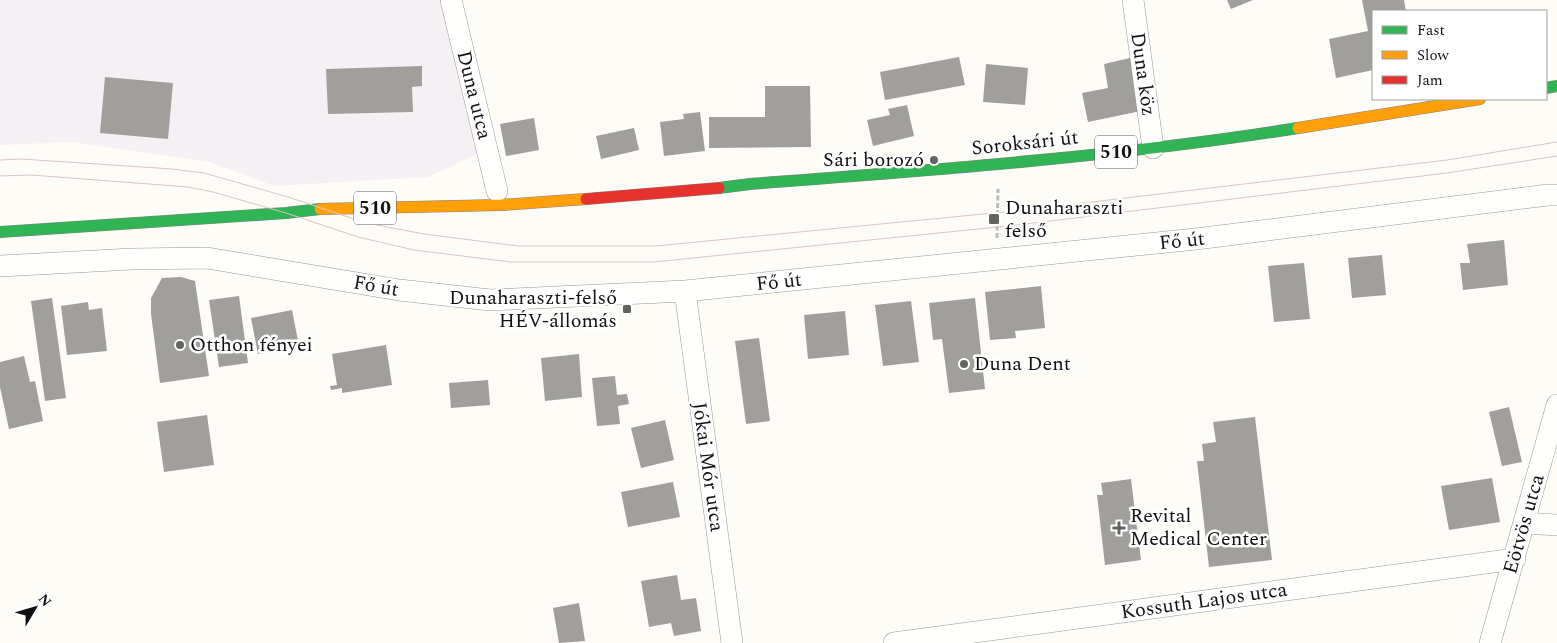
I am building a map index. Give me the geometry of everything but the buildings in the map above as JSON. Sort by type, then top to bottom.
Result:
[{"type":"main road","name":"Soroksári út","points":[[750,184],[998,165],[1153,148],[1272,132],[1474,100]]},
{"type":"main road","name":"510","points":[[607,186],[707,181],[750,184]]},
{"type":"main road","name":"510","points":[[0,232],[321,209],[502,205],[707,190],[750,184]]},
{"type":"street","name":"Duna utca","points":[[451,0],[497,190]]},
{"type":"street","name":"Duna köz","points":[[1133,0],[1153,148]]},
{"type":"street","name":"Fő út","points":[[0,266],[132,259],[207,258],[399,290],[490,300],[685,291],[1235,235],[1548,194],[1557,195]]},
{"type":"street","name":"Jókai Mór utca","points":[[685,291],[732,643]]},
{"type":"street","name":"Eötvös utca","points":[[1490,643],[1557,405]]},
{"type":"street","points":[[1525,523],[1557,525]]},
{"type":"street","name":"Kossuth Lajos utca","points":[[894,643],[1514,559]]},
{"type":"path","points":[[998,165],[998,260]]},
{"type":"shaded area","points":[[0,0],[444,0],[481,152],[428,177],[274,186],[210,162],[71,142],[0,145]]},
{"type":"tram line","points":[[0,160],[21,159],[172,169],[204,173],[288,197],[366,223],[424,234],[518,246],[656,246],[1024,210],[1447,160],[1557,142]]},
{"type":"tram line","points":[[0,176],[31,175],[188,187],[213,192],[286,213],[358,237],[414,250],[511,262],[654,262],[1017,225],[1447,173],[1557,156]]},
{"type":"traffic: fast","points":[[1547,88],[1557,86]]},
{"type":"traffic: fast","points":[[719,188],[1093,155],[1298,128]]},
{"type":"traffic: fast","points":[[0,232],[286,213],[320,209]]},
{"type":"traffic: slow","points":[[1298,128],[1474,100]]},
{"type":"traffic: slow","points":[[320,209],[501,205],[586,199]]},
{"type":"traffic: jam","points":[[586,199],[719,188]]},
{"type":"place","name":"Sári borozó","points":[[934,160]]},
{"type":"place","name":"Dunaharaszti felső","points":[[994,219]]},
{"type":"place","name":"Dunaharaszti-felső HÉV-állomás","points":[[627,309]]},
{"type":"place","name":"Otthon fényei","points":[[180,345]]},
{"type":"place","name":"Duna Dent","points":[[964,364]]},
{"type":"place","name":"Revital Medical Center","points":[[1119,528]]}]
